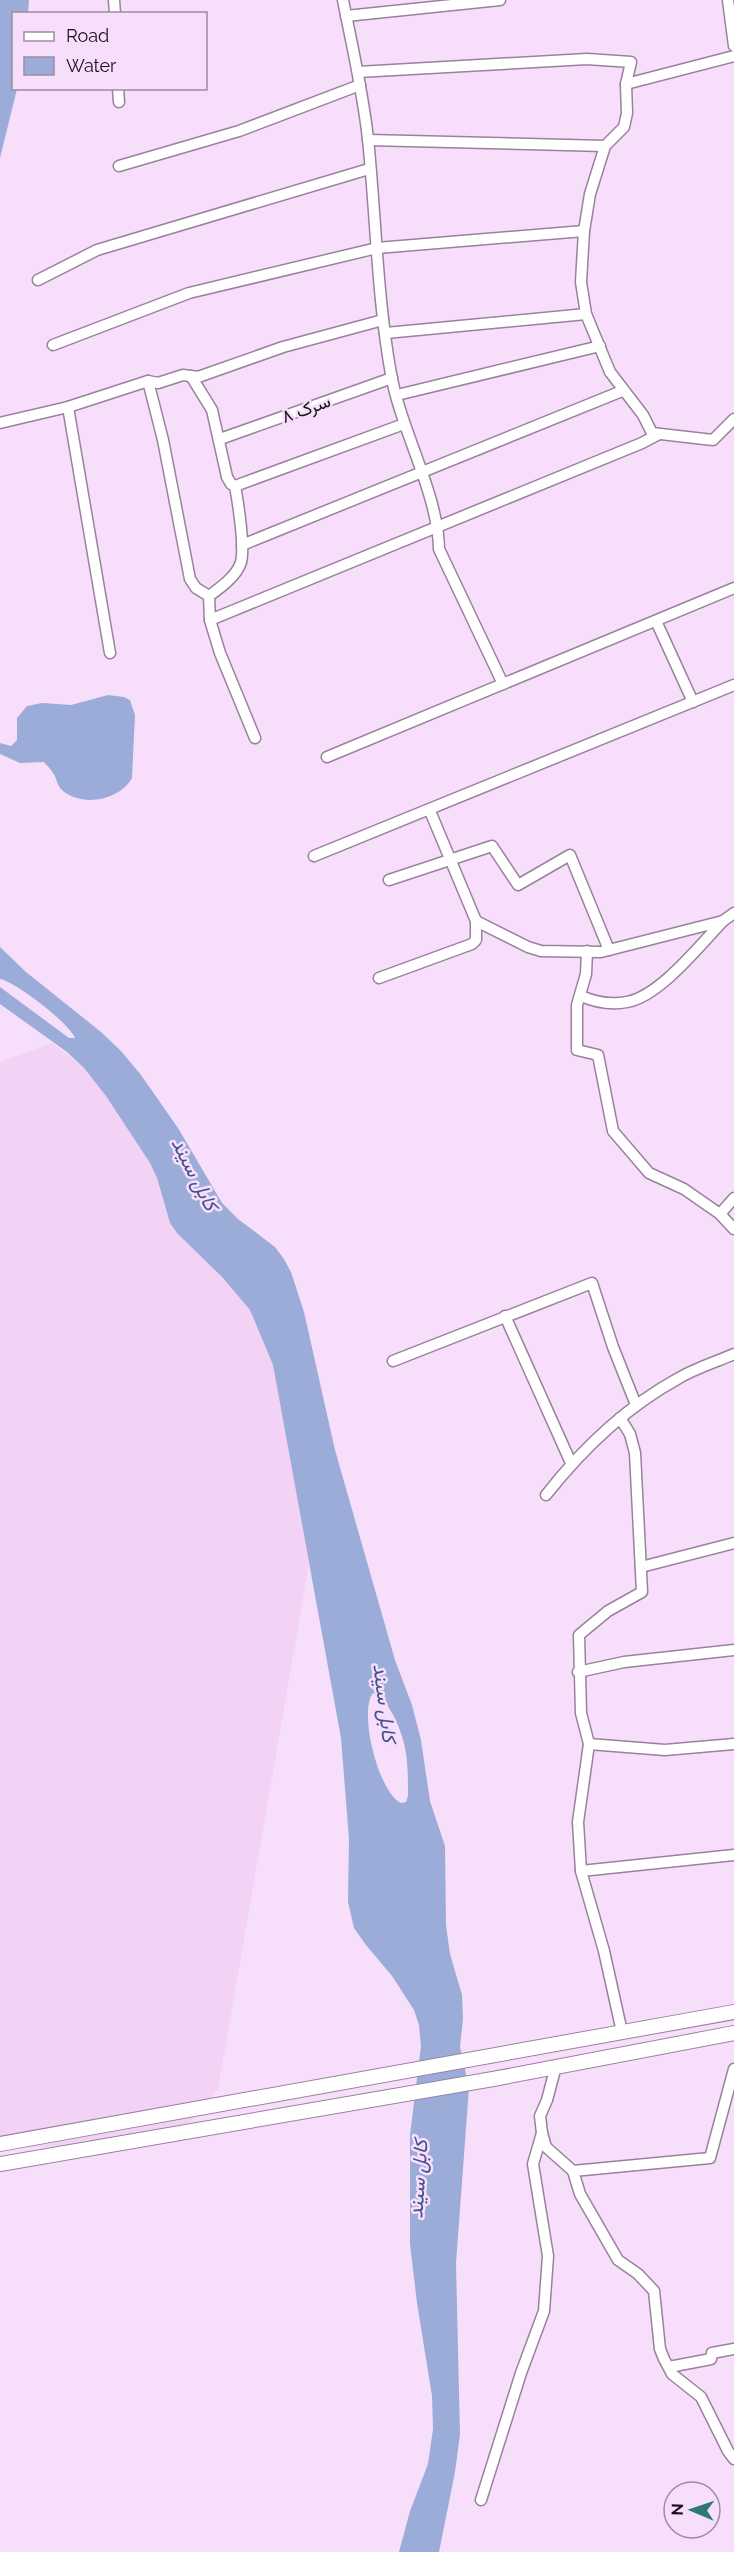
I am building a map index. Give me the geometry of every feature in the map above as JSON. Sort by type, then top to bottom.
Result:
[{"type":"street","points":[[343,0],[358,72],[368,140],[383,320],[392,378],[404,424],[439,526],[439,549],[502,684]]},
{"type":"street","points":[[346,16],[501,0]]},
{"type":"street","points":[[728,0],[734,46]]},
{"type":"street","points":[[626,84],[734,56]]},
{"type":"street","points":[[358,72],[587,60],[631,62],[626,84],[627,113],[624,128],[613,135],[605,146],[590,194],[580,282],[586,314],[610,372],[622,391],[643,415],[652,433],[713,440],[734,419]]},
{"type":"street","points":[[119,166],[239,131],[360,85]]},
{"type":"street","points":[[118,90],[119,102]]},
{"type":"street","points":[[368,140],[605,146]]},
{"type":"street","points":[[38,280],[97,250],[369,169]]},
{"type":"street","points":[[53,345],[189,293],[377,248],[584,231]]},
{"type":"street","points":[[386,333],[586,314]]},
{"type":"street","points":[[0,423],[69,407],[148,381],[158,383],[183,375],[206,375],[283,347],[383,320]]},
{"type":"street","points":[[397,395],[600,346]]},
{"type":"street","points":[[191,376],[212,410],[228,477],[231,484],[235,486],[241,522],[241,562],[224,586],[209,596]]},
{"type":"street","name":"سرک ۸","points":[[220,440],[392,378]]},
{"type":"street","points":[[148,381],[164,440],[190,579],[196,588],[209,596]]},
{"type":"street","points":[[242,545],[622,391]]},
{"type":"street","points":[[69,407],[110,653]]},
{"type":"street","points":[[235,486],[404,424]]},
{"type":"street","points":[[210,620],[642,443],[659,434]]},
{"type":"street","points":[[327,758],[734,588]]},
{"type":"street","points":[[209,596],[210,620],[220,653],[255,738]]},
{"type":"street","points":[[656,621],[693,702]]},
{"type":"street","points":[[315,856],[734,685]]},
{"type":"street","points":[[379,978],[472,944],[476,940],[476,921],[430,811]]},
{"type":"street","points":[[389,880],[492,846],[518,885],[570,855],[609,950]]},
{"type":"street","points":[[580,996],[611,1003],[628,1002],[641,997],[662,983],[723,921],[734,913]]},
{"type":"street","points":[[476,921],[528,947],[541,951],[609,950],[723,921]]},
{"type":"street","points":[[587,951],[586,974],[578,1005],[577,1050],[598,1055],[613,1131],[649,1173],[684,1189],[720,1214],[734,1229]]},
{"type":"street","points":[[720,1214],[734,1198]]},
{"type":"street","points":[[393,1361],[592,1283],[636,1405]]},
{"type":"street","points":[[505,1316],[571,1463]]},
{"type":"street","points":[[546,1495],[571,1463],[594,1440],[636,1405],[680,1377],[734,1354]]},
{"type":"street","points":[[620,1418],[630,1434],[635,1452],[642,1592],[608,1611],[579,1635],[578,1672],[581,1713],[589,1744],[578,1822],[581,1871],[604,1951],[622,2032]]},
{"type":"street","points":[[641,1567],[734,1543]]},
{"type":"street","points":[[578,1672],[624,1662],[734,1650]]},
{"type":"street","points":[[589,1744],[665,1750],[734,1744]]},
{"type":"street","points":[[581,1871],[734,1855]]},
{"type":"street","points":[[0,2144],[734,2012]]},
{"type":"street","points":[[0,2164],[493,2079],[734,2033]]},
{"type":"street","points":[[556,2066],[540,2116],[546,2146],[573,2171],[580,2194],[618,2260],[638,2274],[654,2291],[660,2349],[672,2374],[701,2397],[734,2459]]},
{"type":"street","points":[[573,2171],[710,2158],[734,2069]]},
{"type":"street","points":[[481,2500],[521,2373],[544,2311],[548,2256],[533,2164],[542,2133]]},
{"type":"street","points":[[669,2367],[711,2359],[712,2353],[734,2349]]},
{"type":"shaded area","points":[[52,1043],[84,1068],[106,1096],[150,1163],[157,1178],[167,1215],[250,1310],[273,1365],[309,1564],[218,2089],[173,2143],[0,2148],[0,1062]]},
{"type":"water","points":[[0,0],[29,0],[28,12],[12,12],[12,90],[17,90],[0,158]]},
{"type":"water","points":[[108,695],[130,700],[135,715],[132,778],[119,792],[90,800],[70,796],[60,788],[44,762],[20,763],[0,754],[0,743],[11,746],[17,740],[17,718],[27,706],[42,703],[71,705]]},
{"type":"water","name":"کابل سيند","points":[[0,947],[26,972],[101,1032],[121,1051],[178,1128],[222,1203],[238,1219],[275,1247],[284,1259],[291,1272],[304,1312],[335,1450],[395,1660],[412,1705],[421,1740],[430,1801],[445,1846],[446,1925],[450,1954],[462,1995],[463,2019],[460,2047],[469,2088],[456,2263],[460,2434],[439,2552],[399,2552],[410,2511],[428,2464],[433,2429],[432,2396],[410,2244],[410,2135],[421,2046],[419,2025],[414,2010],[392,1976],[354,1928],[348,1902],[349,1839],[341,1738],[273,1365],[250,1310],[170,1223],[157,1178],[150,1163],[106,1096],[84,1068],[67,1052],[0,1004],[0,987],[69,1038],[75,1038],[71,1031],[29,995],[0,979]],"holes":[[[373,1693],[384,1701],[401,1734],[408,1773],[406,1802],[401,1803],[385,1784],[373,1752],[368,1717],[369,1703]]]}]
